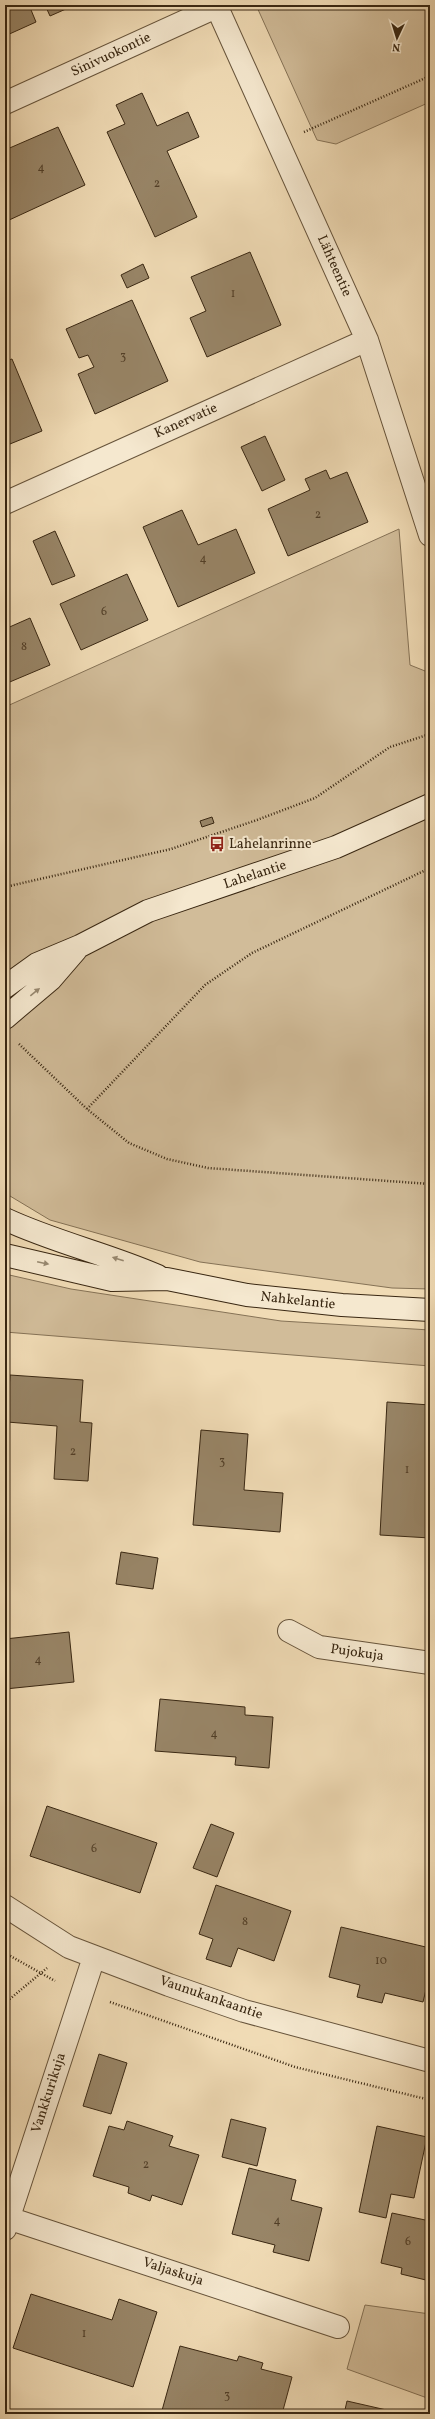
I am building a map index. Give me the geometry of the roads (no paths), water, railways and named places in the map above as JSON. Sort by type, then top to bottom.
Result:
[{"type":"street","name":"Sinivuokontie","points":[[5,103],[216,6]]},
{"type":"street","name":"Lähteentie","points":[[216,6],[367,340],[430,535]]},
{"type":"street","name":"Kanervatie","points":[[5,502],[367,340]]},
{"type":"street","name":"Lahelantie","points":[[5,987],[37,964],[80,946],[148,911],[336,847],[430,805]]},
{"type":"street","name":"Lahelantie","points":[[5,1018],[51,979],[80,946]]},
{"type":"street","name":"Nahkelantie","points":[[5,1218],[63,1243],[121,1260],[167,1279],[247,1295],[342,1305],[430,1310]]},
{"type":"street","name":"Nahkelantie","points":[[5,1255],[112,1280],[167,1279]]},
{"type":"street","name":"Pujokuja","points":[[289,1631],[319,1647],[430,1663]]},
{"type":"street","name":"Vaunukankaantie","points":[[5,1906],[69,1947],[94,1957],[244,2011],[430,2061]]},
{"type":"street","name":"Vankkurikuja","points":[[7,2224],[94,1957]]},
{"type":"street","name":"Valjaskuja","points":[[7,2224],[338,2327]]},
{"type":"place","name":"Lahelanrinne","points":[[217,844]]}]
